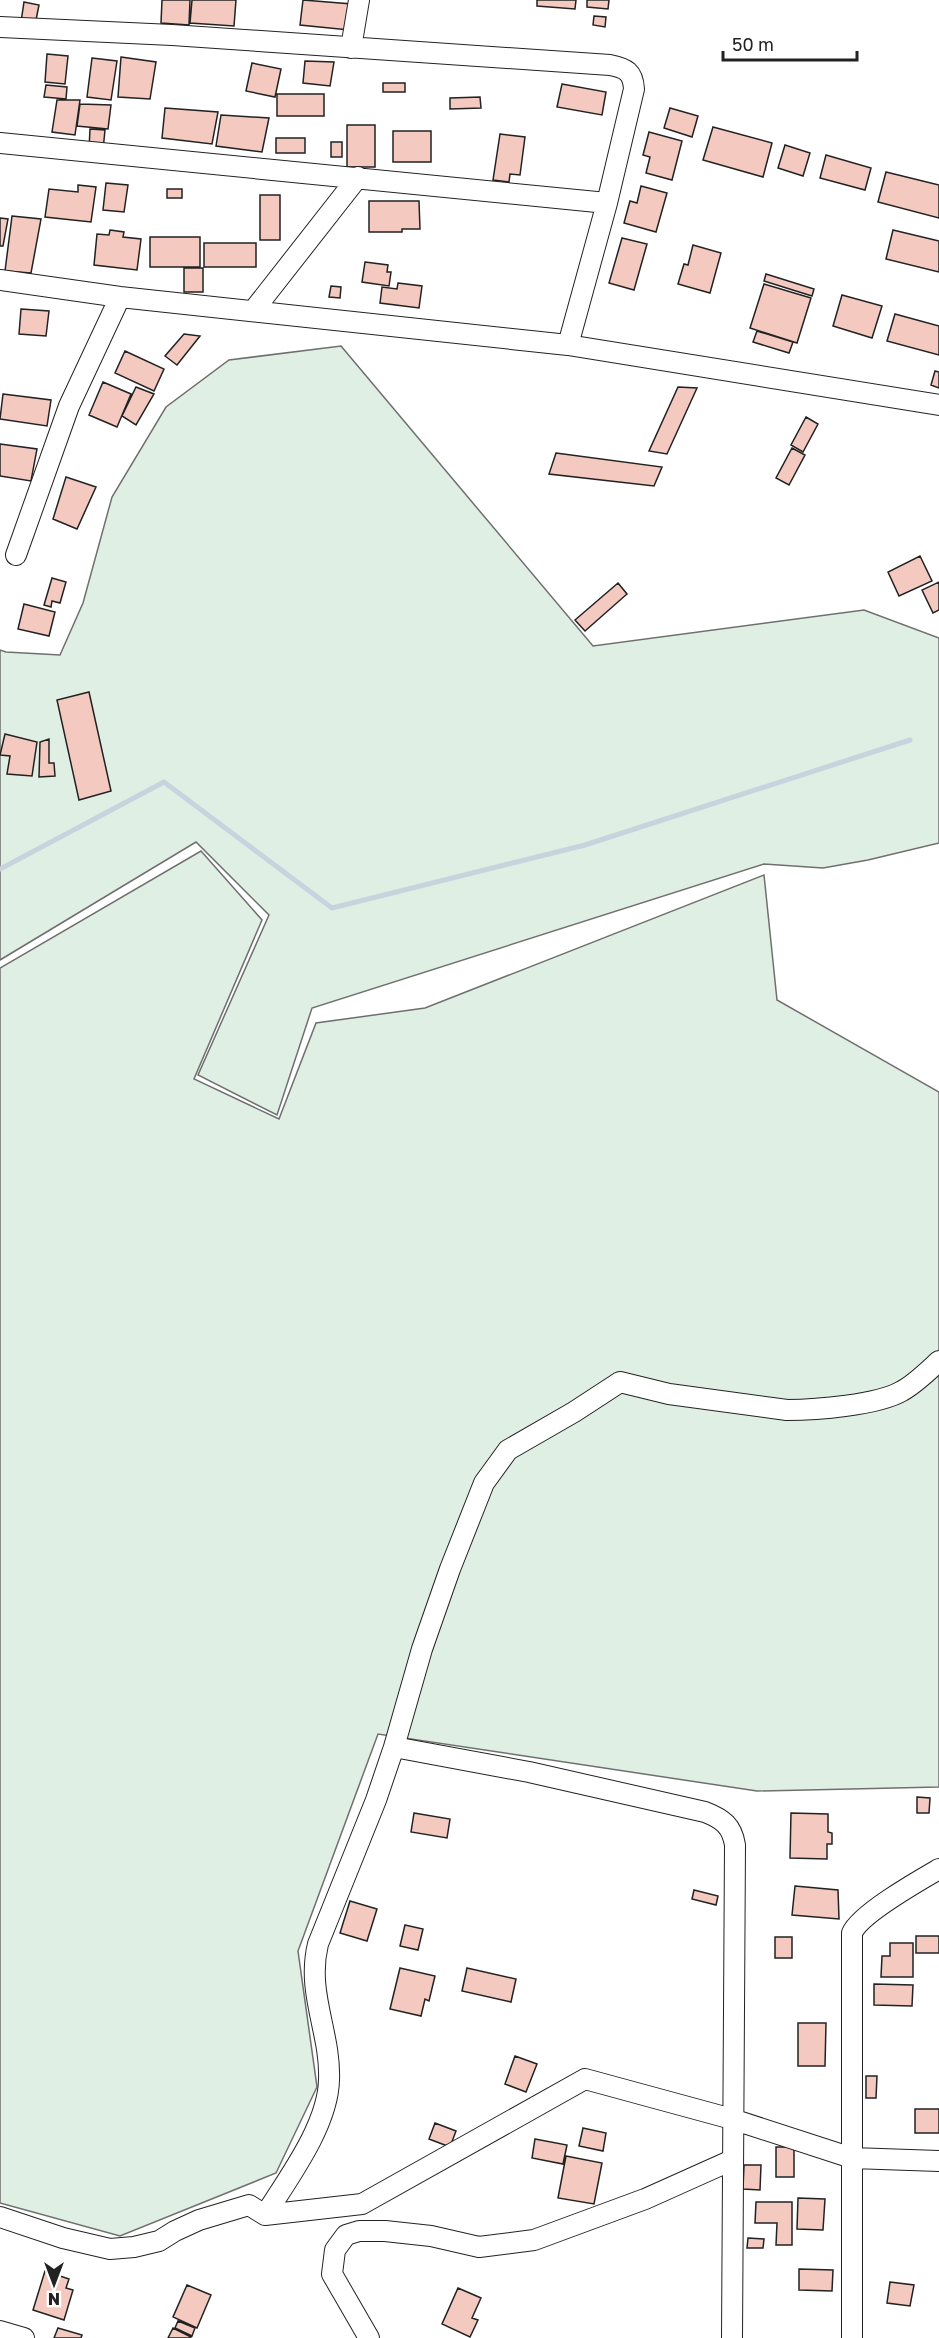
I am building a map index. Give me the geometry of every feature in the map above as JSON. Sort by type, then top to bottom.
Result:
[{"type":"street","points":[[351,48],[359,0]]},
{"type":"street","points":[[0,27],[172,35],[610,64],[624,68],[631,74],[634,90],[608,203],[568,345]]},
{"type":"street","points":[[0,142],[608,203]]},
{"type":"street","points":[[253,311],[358,177]]},
{"type":"street","points":[[0,280],[120,297],[568,345],[939,405]]},
{"type":"street","points":[[16,555],[69,406],[120,297]]},
{"type":"street","points":[[266,2215],[302,2157],[326,2102],[329,2079],[314,1981],[314,1959],[318,1944],[376,1800],[419,1659],[450,1569],[484,1482],[508,1450],[620,1382],[669,1394],[786,1410],[802,1410],[888,1397],[903,1391],[939,1361]]},
{"type":"street","points":[[394,1747],[529,1772],[705,1812],[730,1826],[735,1845],[732,2338]]},
{"type":"street","points":[[852,2338],[852,1933],[856,1925],[869,1914],[939,1869]]},
{"type":"street","points":[[0,2217],[63,2238],[110,2249],[134,2247],[159,2241],[199,2220],[249,2205],[266,2215],[362,2204],[585,2079],[732,2119],[852,2158],[939,2161]]},
{"type":"street","points":[[369,2338],[332,2274],[335,2250],[346,2235],[359,2231],[385,2230],[430,2236],[479,2247],[534,2240],[645,2199],[732,2160]]},
{"type":"street","points":[[0,2331],[24,2338]]},
{"type":"green space","points":[[341,346],[593,646],[864,610],[939,638],[939,843],[823,868],[764,864],[312,1008],[277,1115],[198,1075],[269,915],[196,842],[0,960],[0,650],[60,655],[83,603],[112,497],[166,407],[229,360]]},
{"type":"green space","points":[[201,851],[262,920],[194,1079],[279,1119],[316,1023],[425,1008],[764,875],[777,1000],[939,1092],[939,1787],[757,1791],[378,1734],[298,1951],[317,2087],[276,2173],[120,2236],[0,2203],[0,968]]},
{"type":"building","points":[[162,0],[190,0],[189,25],[161,23]]},
{"type":"building","points":[[192,0],[236,0],[234,26],[190,23]]},
{"type":"building","points":[[303,0],[352,4],[349,30],[300,25]]},
{"type":"building","points":[[537,0],[576,0],[575,9],[537,6]]},
{"type":"building","points":[[587,0],[609,0],[608,9],[587,7]]},
{"type":"building","points":[[24,2],[39,5],[35,25],[21,22]]},
{"type":"building","points":[[594,16],[606,17],[605,27],[593,25]]},
{"type":"building","points":[[47,54],[68,56],[65,84],[45,82]]},
{"type":"building","points":[[121,57],[156,62],[150,99],[118,97]]},
{"type":"building","points":[[92,58],[117,61],[111,100],[87,97]]},
{"type":"building","points":[[305,61],[334,62],[330,86],[303,83]]},
{"type":"building","points":[[252,63],[281,69],[275,97],[246,91]]},
{"type":"building","points":[[383,83],[405,83],[405,92],[383,92]]},
{"type":"building","points":[[562,84],[606,92],[602,115],[557,107]]},
{"type":"building","points":[[46,85],[67,87],[66,99],[44,97]]},
{"type":"building","points":[[277,94],[324,94],[324,116],[277,116]]},
{"type":"building","points":[[480,97],[481,108],[450,109],[450,98]]},
{"type":"building","points":[[57,100],[80,100],[75,135],[52,132]]},
{"type":"building","points":[[80,104],[111,105],[108,129],[77,126]]},
{"type":"building","points":[[165,108],[218,112],[212,144],[162,138]]},
{"type":"building","points":[[670,108],[698,116],[692,137],[664,128]]},
{"type":"building","points":[[221,115],[269,118],[262,152],[216,146]]},
{"type":"building","points":[[347,125],[375,125],[375,167],[347,167]]},
{"type":"building","points":[[713,127],[772,143],[763,177],[703,160]]},
{"type":"building","points":[[90,129],[105,130],[103,150],[89,149]]},
{"type":"building","points":[[393,131],[431,131],[431,162],[393,162]]},
{"type":"building","points":[[649,132],[682,141],[672,180],[646,173],[650,157],[643,155]]},
{"type":"building","points":[[500,134],[525,137],[520,175],[510,174],[509,182],[493,180]]},
{"type":"building","points":[[276,138],[305,138],[305,153],[276,153]]},
{"type":"building","points":[[331,142],[342,142],[342,157],[331,157]]},
{"type":"building","points":[[785,145],[810,153],[803,176],[778,168]]},
{"type":"building","points":[[826,155],[871,168],[865,190],[820,178]]},
{"type":"building","points":[[886,172],[939,185],[939,218],[878,202]]},
{"type":"building","points":[[106,183],[128,185],[124,212],[103,210]]},
{"type":"building","points":[[78,185],[96,187],[91,222],[45,217],[49,189],[78,192]]},
{"type":"building","points":[[641,186],[667,193],[656,232],[624,223],[630,201],[637,203]]},
{"type":"building","points":[[167,189],[182,189],[182,198],[167,198]]},
{"type":"building","points":[[260,195],[280,195],[280,240],[260,240]]},
{"type":"building","points":[[369,201],[419,201],[420,229],[402,229],[402,232],[369,232]]},
{"type":"building","points":[[12,216],[41,219],[31,273],[5,271]]},
{"type":"building","points":[[0,218],[8,219],[3,246],[0,246]]},
{"type":"building","points":[[110,230],[124,232],[123,237],[141,239],[137,270],[94,265],[97,234],[109,235]]},
{"type":"building","points":[[893,230],[939,241],[939,272],[886,259]]},
{"type":"building","points":[[150,237],[200,237],[200,267],[150,267]]},
{"type":"building","points":[[622,238],[647,244],[634,290],[609,283]]},
{"type":"building","points":[[204,243],[256,243],[256,267],[204,267]]},
{"type":"building","points":[[693,245],[721,253],[710,293],[678,284],[684,264],[688,265]]},
{"type":"building","points":[[365,262],[388,265],[387,272],[391,272],[389,286],[362,282]]},
{"type":"building","points":[[184,268],[203,268],[203,292],[184,292]]},
{"type":"building","points":[[766,274],[814,289],[812,296],[764,281]]},
{"type":"building","points":[[398,283],[422,286],[419,308],[380,303],[382,287],[397,289]]},
{"type":"building","points":[[764,284],[811,298],[797,343],[750,328]]},
{"type":"building","points":[[331,286],[341,287],[340,298],[329,297]]},
{"type":"building","points":[[842,295],[882,306],[872,338],[833,326]]},
{"type":"building","points":[[21,309],[49,311],[46,336],[19,334]]},
{"type":"building","points":[[895,314],[939,326],[939,355],[887,341]]},
{"type":"building","points":[[757,331],[793,342],[789,353],[753,342]]},
{"type":"building","points":[[184,334],[200,336],[177,365],[165,356]]},
{"type":"building","points":[[125,351],[164,369],[154,391],[115,373]]},
{"type":"building","points":[[935,371],[939,372],[939,388],[931,385]]},
{"type":"building","points":[[103,382],[131,394],[117,427],[89,415]]},
{"type":"building","points":[[136,387],[154,394],[136,425],[122,416]]},
{"type":"building","points":[[678,387],[697,388],[667,454],[649,451]]},
{"type":"building","points":[[3,394],[51,400],[47,426],[0,419]]},
{"type":"building","points":[[806,417],[818,424],[803,452],[791,445]]},
{"type":"building","points":[[0,444],[37,449],[31,481],[0,476]]},
{"type":"building","points":[[792,448],[805,455],[789,485],[776,478]]},
{"type":"building","points":[[556,453],[662,467],[654,486],[549,474]]},
{"type":"building","points":[[66,477],[96,487],[77,529],[53,519]]},
{"type":"building","points":[[920,556],[932,581],[899,596],[888,572]]},
{"type":"building","points":[[52,578],[66,582],[60,603],[52,601],[51,607],[44,605]]},
{"type":"building","points":[[939,582],[939,610],[933,613],[922,590]]},
{"type":"building","points":[[618,583],[627,594],[585,631],[575,620]]},
{"type":"building","points":[[24,604],[55,612],[49,636],[18,629]]},
{"type":"building","points":[[89,692],[111,791],[79,800],[57,700]]},
{"type":"building","points":[[5,734],[37,742],[32,776],[7,774],[10,756],[0,755]]},
{"type":"building","points":[[49,739],[49,763],[54,763],[55,776],[39,777],[40,742]]},
{"type":"building","points":[[917,1797],[930,1798],[929,1813],[917,1813]]},
{"type":"building","points":[[414,1813],[450,1819],[447,1838],[411,1832]]},
{"type":"building","points":[[791,1813],[828,1814],[828,1832],[832,1833],[832,1844],[827,1844],[827,1859],[790,1858]]},
{"type":"building","points":[[795,1886],[838,1890],[839,1919],[792,1915]]},
{"type":"building","points":[[694,1890],[718,1896],[716,1905],[692,1899]]},
{"type":"building","points":[[350,1901],[377,1909],[367,1941],[340,1933]]},
{"type":"building","points":[[405,1925],[423,1929],[418,1950],[400,1946]]},
{"type":"building","points":[[916,1936],[939,1936],[939,1953],[916,1953]]},
{"type":"building","points":[[775,1937],[792,1937],[792,1958],[775,1958]]},
{"type":"building","points":[[890,1943],[913,1943],[913,1977],[881,1977],[882,1956],[890,1956]]},
{"type":"building","points":[[400,1968],[435,1976],[429,2001],[425,1999],[421,2016],[390,2009]]},
{"type":"building","points":[[467,1968],[516,1979],[511,2002],[462,1991]]},
{"type":"building","points":[[874,1984],[913,1985],[912,2006],[874,2005]]},
{"type":"building","points":[[798,2023],[826,2023],[825,2066],[798,2066]]},
{"type":"building","points":[[515,2056],[537,2064],[526,2092],[505,2084]]},
{"type":"building","points":[[866,2076],[877,2076],[876,2098],[866,2098]]},
{"type":"building","points":[[915,2109],[939,2109],[939,2133],[915,2133]]},
{"type":"building","points":[[435,2123],[456,2131],[450,2147],[429,2139]]},
{"type":"building","points":[[583,2128],[606,2133],[603,2151],[579,2146]]},
{"type":"building","points":[[535,2139],[567,2145],[563,2164],[532,2158]]},
{"type":"building","points":[[776,2147],[794,2147],[794,2177],[776,2177]]},
{"type":"building","points":[[566,2156],[602,2163],[594,2204],[558,2198]]},
{"type":"building","points":[[744,2165],[761,2165],[760,2190],[743,2189]]},
{"type":"building","points":[[798,2198],[825,2199],[823,2230],[797,2229]]},
{"type":"building","points":[[756,2202],[792,2202],[792,2245],[776,2245],[777,2223],[755,2223]]},
{"type":"building","points":[[748,2238],[764,2239],[763,2248],[747,2248]]},
{"type":"building","points":[[799,2269],[833,2270],[832,2291],[799,2290]]},
{"type":"building","points":[[45,2271],[69,2279],[66,2288],[73,2290],[64,2320],[33,2310]]},
{"type":"building","points":[[890,2282],[914,2285],[910,2306],[887,2303]]},
{"type":"building","points":[[187,2285],[211,2295],[197,2328],[173,2317]]},
{"type":"building","points":[[458,2288],[481,2298],[472,2318],[478,2320],[470,2337],[442,2324]]},
{"type":"building","points":[[178,2321],[195,2328],[192,2336],[175,2328]]},
{"type":"building","points":[[58,2328],[82,2335],[81,2338],[54,2338]]},
{"type":"building","points":[[173,2328],[191,2337],[168,2338]]},
{"type":"waterway","points":[[0,869],[164,782],[332,908],[585,845],[910,740]]}]
